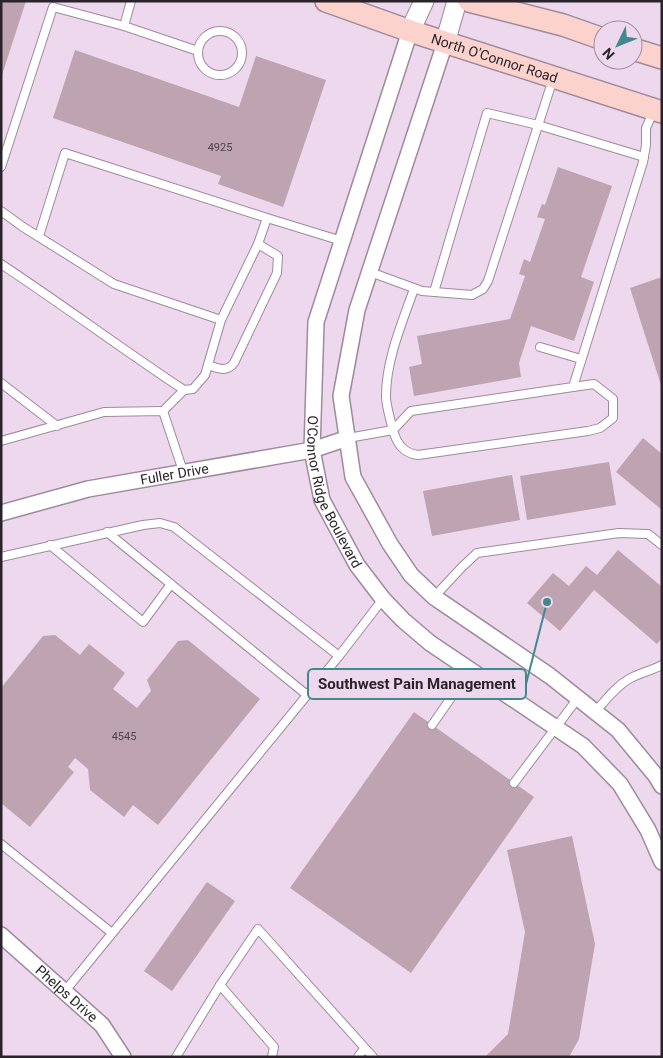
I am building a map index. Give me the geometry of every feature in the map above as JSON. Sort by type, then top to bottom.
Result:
[{"type":"main road","name":"North O'Connor Road","points":[[326,1],[410,32],[658,110]]},
{"type":"main road","points":[[470,1],[563,25],[593,36]]},
{"type":"main road","points":[[519,1],[563,25]]},
{"type":"main road","points":[[643,51],[662,58]]},
{"type":"street","name":"O'Connor Ridge Boulevard","points":[[424,1],[410,32],[316,322],[312,450],[322,500],[357,565],[402,620],[430,643],[556,726],[583,746],[620,784],[648,830],[662,862]]},
{"type":"street","name":"O'Connor Ridge Boulevard","points":[[457,1],[445,43],[357,310],[341,396],[353,477],[390,544],[411,575],[434,597],[550,676],[618,730],[662,786]]},
{"type":"street","name":"Fuller Drive","points":[[1,513],[88,489],[312,450],[348,438]]},
{"type":"street","name":"Phelps Drive","points":[[2,936],[102,1025],[122,1056]]},
{"type":"lane","points":[[124,26],[131,1]]},
{"type":"lane","points":[[1,167],[53,7],[124,26],[198,51]]},
{"type":"lane","points":[[224,31],[236,38],[242,51],[238,65],[234,70],[220,75],[207,71],[198,58],[198,51],[203,38],[209,33],[224,31]]},
{"type":"lane","points":[[370,272],[422,291],[472,295],[483,289],[488,281],[554,77]]},
{"type":"lane","points":[[573,386],[644,157],[646,128],[658,110]]},
{"type":"lane","points":[[434,292],[488,113],[538,125],[644,157]]},
{"type":"lane","points":[[39,236],[65,153],[342,241]]},
{"type":"lane","points":[[1,211],[23,227],[114,284],[221,320]]},
{"type":"lane","points":[[1,440],[104,412],[163,411],[184,390],[193,389],[205,374],[221,320],[258,244],[267,218]]},
{"type":"lane","points":[[208,365],[224,370],[230,368],[234,363],[277,273],[278,256],[258,244]]},
{"type":"lane","points":[[1,264],[184,390]]},
{"type":"lane","points":[[348,438],[393,430],[411,411],[594,384],[613,399],[613,418],[600,428],[588,431],[418,455],[410,454],[400,446],[393,430],[386,398],[387,378],[396,342],[414,288]]},
{"type":"lane","points":[[540,347],[581,360]]},
{"type":"lane","points":[[1,383],[57,426]]},
{"type":"lane","points":[[163,411],[183,471]]},
{"type":"lane","points":[[1,557],[108,532],[160,523],[174,527],[339,656]]},
{"type":"lane","points":[[108,532],[307,695]]},
{"type":"lane","points":[[434,597],[462,566],[477,553],[619,533],[648,534],[662,545]]},
{"type":"lane","points":[[50,545],[143,622],[170,584]]},
{"type":"lane","points":[[65,991],[339,656],[383,599]]},
{"type":"lane","points":[[595,712],[618,687],[631,678],[650,672],[662,664]]},
{"type":"lane","points":[[432,726],[471,670]]},
{"type":"lane","points":[[514,783],[578,698]]},
{"type":"lane","points":[[1,844],[112,933]]},
{"type":"lane","points":[[176,1057],[220,985],[258,929],[373,1057]]},
{"type":"lane","points":[[220,985],[274,1047],[272,1057]]},
{"type":"lane","points":[[358,1057],[364,1049]]},
{"type":"building","points":[[1,1],[26,1],[2,75],[1,75]]},
{"type":"building","points":[[75,50],[239,107],[256,56],[326,80],[283,207],[218,184],[221,176],[53,118]]},
{"type":"building","points":[[558,167],[612,186],[581,277],[594,282],[574,341],[531,326],[519,363],[521,377],[414,396],[409,367],[422,364],[417,336],[510,319],[525,276],[519,274],[524,259],[530,262],[545,219],[537,217],[542,204],[545,205]]},
{"type":"building","points":[[662,277],[662,385],[661,385],[630,288]]},
{"type":"building","points":[[643,438],[662,454],[662,510],[616,472]]},
{"type":"building","points":[[609,462],[616,505],[527,520],[520,476]]},
{"type":"building","points":[[512,475],[520,520],[432,536],[423,491]]},
{"type":"building","points":[[618,550],[662,587],[662,638],[657,644],[594,590],[560,631],[527,603],[553,573],[569,586],[586,566],[597,575]]},
{"type":"building","points":[[55,635],[80,655],[89,644],[125,673],[113,689],[137,708],[151,691],[147,680],[178,641],[188,640],[260,699],[158,825],[133,805],[124,817],[90,790],[88,769],[75,758],[68,767],[74,772],[30,827],[1,803],[1,688],[43,636]]},
{"type":"building","points":[[414,712],[534,797],[411,973],[290,888]]},
{"type":"building","points":[[572,836],[595,944],[579,1039],[569,1057],[485,1057],[508,1034],[525,932],[507,850]]},
{"type":"building","points":[[207,882],[235,901],[172,991],[144,971]]},
{"type":"place","name":"Southwest Pain Management","points":[[547,602]]}]
